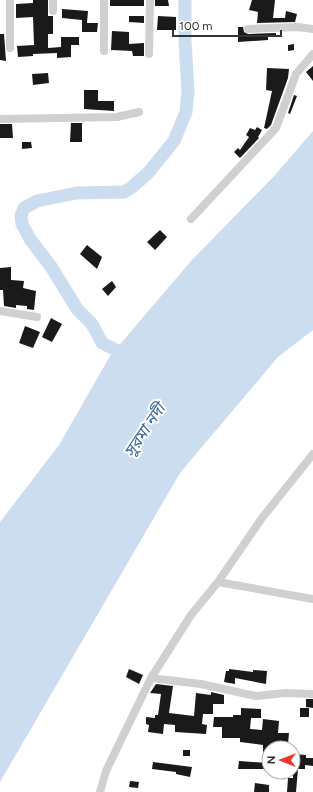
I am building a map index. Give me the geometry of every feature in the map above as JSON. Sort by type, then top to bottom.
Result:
[{"type":"street","points":[[10,0],[10,48]]},
{"type":"street","points":[[53,11],[54,0]]},
{"type":"street","points":[[104,0],[104,51]]},
{"type":"street","points":[[149,54],[150,0]]},
{"type":"street","points":[[248,29],[298,27],[313,29]]},
{"type":"street","points":[[191,219],[276,128],[296,74],[313,54]]},
{"type":"street","points":[[0,119],[117,117],[139,112]]},
{"type":"street","points":[[0,311],[37,317]]},
{"type":"street","points":[[100,792],[106,771],[151,678],[191,615],[218,582],[262,518],[313,454]]},
{"type":"street","points":[[218,582],[313,598]]},
{"type":"street","points":[[151,678],[201,684],[256,696],[285,693],[313,694]]},
{"type":"water","name":"সুরমা নদী","points":[[313,131],[313,330],[278,357],[180,473],[0,782],[0,522],[59,445],[110,356],[191,261],[275,175]]},
{"type":"building","points":[[33,0],[48,0],[48,16],[53,16],[53,34],[48,34],[48,48],[61,47],[61,37],[79,37],[79,45],[71,45],[71,57],[57,58],[57,53],[33,54],[33,56],[18,57],[17,46],[34,45],[33,17],[16,18],[16,4],[33,3]]},
{"type":"building","points":[[110,0],[144,0],[144,6],[110,6]]},
{"type":"building","points":[[155,0],[168,0],[169,6],[155,6]]},
{"type":"building","points":[[252,0],[275,0],[273,18],[285,18],[286,11],[297,14],[295,22],[257,23],[258,12],[249,10]]},
{"type":"building","points":[[62,9],[88,11],[87,23],[98,23],[97,32],[82,32],[82,20],[62,18]]},
{"type":"building","points":[[129,16],[144,16],[144,23],[129,22]]},
{"type":"building","points":[[158,16],[176,17],[176,30],[157,30]]},
{"type":"building","points":[[238,27],[243,27],[244,32],[248,34],[276,33],[276,36],[268,36],[268,40],[238,42]]},
{"type":"building","points":[[112,31],[129,32],[129,44],[144,43],[144,56],[133,56],[132,51],[111,50]]},
{"type":"building","points":[[0,34],[4,34],[6,61],[0,60]]},
{"type":"building","points":[[294,44],[294,50],[288,51],[288,45]]},
{"type":"building","points":[[313,66],[313,81],[306,72]]},
{"type":"building","points":[[267,68],[289,69],[288,78],[271,125],[267,129],[264,128],[272,91],[266,90]]},
{"type":"building","points":[[48,73],[49,83],[33,85],[32,74]]},
{"type":"building","points":[[84,90],[98,90],[98,101],[114,101],[114,111],[84,109]]},
{"type":"building","points":[[294,95],[297,96],[290,114],[288,113]]},
{"type":"building","points":[[71,123],[82,123],[82,142],[70,142]]},
{"type":"building","points":[[0,124],[12,124],[13,138],[0,138]]},
{"type":"building","points":[[257,127],[262,130],[258,137],[259,138],[240,158],[234,152],[238,148],[240,150],[249,137],[246,135],[250,128],[255,130]]},
{"type":"building","points":[[22,142],[31,142],[32,148],[22,149]]},
{"type":"building","points":[[160,230],[167,237],[155,250],[147,242]]},
{"type":"building","points":[[87,245],[102,257],[97,269],[80,254]]},
{"type":"building","points":[[11,267],[11,280],[24,281],[23,288],[36,291],[34,310],[27,309],[27,306],[16,305],[16,308],[4,306],[3,290],[0,290],[0,268]]},
{"type":"building","points":[[112,281],[116,287],[108,296],[102,289]]},
{"type":"building","points":[[51,318],[62,324],[52,342],[42,337]]},
{"type":"building","points":[[25,326],[40,332],[33,348],[19,343]]},
{"type":"building","points":[[129,669],[143,675],[139,684],[126,677]]},
{"type":"building","points":[[229,669],[253,672],[253,670],[267,671],[266,684],[235,678],[235,684],[224,682],[226,671],[229,671]]},
{"type":"building","points":[[156,684],[173,686],[169,713],[194,716],[196,693],[211,695],[211,692],[224,695],[224,704],[213,704],[213,714],[203,714],[202,724],[207,725],[206,734],[175,732],[175,725],[164,724],[163,734],[148,732],[149,725],[146,724],[146,717],[155,718],[155,715],[158,715],[161,694],[150,693]]},
{"type":"building","points":[[306,699],[313,699],[313,708],[306,707]]},
{"type":"building","points":[[241,708],[261,709],[261,718],[251,718],[250,729],[262,730],[263,719],[279,721],[278,733],[289,733],[288,740],[261,740],[261,745],[240,742],[240,738],[222,738],[222,727],[213,727],[214,717],[233,717],[233,715],[241,715]]},
{"type":"building","points":[[300,708],[309,708],[309,717],[300,717]]},
{"type":"building","points":[[183,750],[190,750],[190,756],[183,756]]},
{"type":"building","points":[[301,755],[306,755],[306,758],[313,758],[313,766],[305,765],[305,769],[301,769]]},
{"type":"building","points":[[239,761],[261,763],[261,769],[238,769]]},
{"type":"building","points":[[153,762],[192,767],[190,777],[176,774],[176,772],[152,769]]},
{"type":"building","points":[[288,780],[297,780],[296,792],[287,792]]},
{"type":"building","points":[[130,781],[139,782],[138,788],[129,787]]},
{"type":"building","points":[[255,783],[269,785],[269,792],[254,792]]},
{"type":"waterway","points":[[130,357],[102,343],[92,324],[77,309],[52,268],[30,239],[22,224],[21,216],[24,208],[37,201],[77,193],[124,192],[148,173],[174,141],[186,112],[188,91],[185,41],[185,0]]}]
